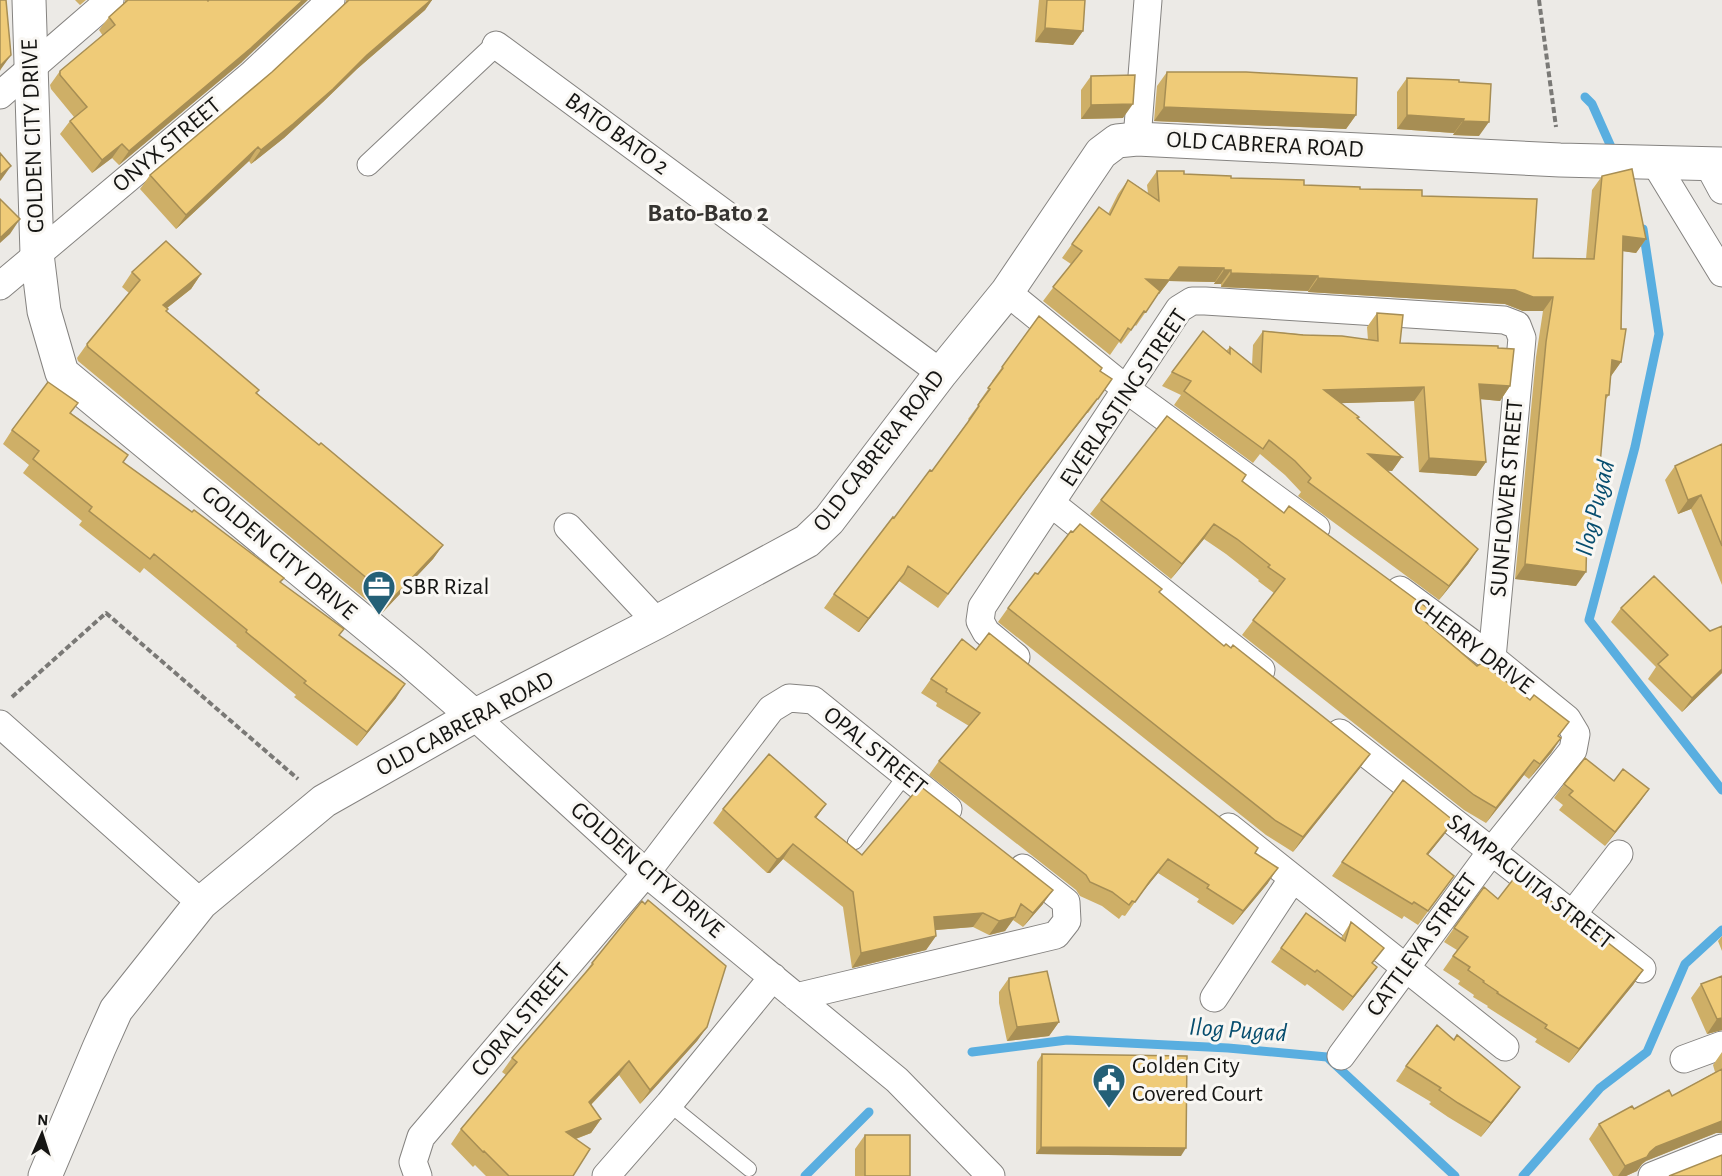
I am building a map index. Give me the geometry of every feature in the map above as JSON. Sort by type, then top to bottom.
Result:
[{"type":"street","name":"GOLDEN CITY DRIVE","points":[[28,0],[37,254],[44,311],[62,373],[412,662],[646,873],[897,1080],[991,1176]]},
{"type":"street","points":[[0,95],[110,0]]},
{"type":"street","name":"ONYX STREET","points":[[0,286],[252,74],[331,0]]},
{"type":"street","points":[[1137,139],[1148,0]]},
{"type":"street","points":[[368,165],[496,45]]},
{"type":"street","name":"BATO BATO 2","points":[[496,45],[941,373]]},
{"type":"street","name":"OLD CABRERA ROAD","points":[[45,1176],[116,1010],[201,903],[324,801],[474,716],[657,622],[807,541],[830,520],[941,373],[1007,292],[1101,153],[1117,141],[1137,139],[1655,163],[1717,173]]},
{"type":"street","points":[[1655,163],[1722,273]]},
{"type":"street","points":[[1007,292],[1126,389],[1338,544]]},
{"type":"street","name":"EVERLASTING STREET","points":[[1032,669],[986,632],[980,621],[982,608],[1179,309],[1192,301],[1504,320],[1517,325],[1522,338]]},
{"type":"street","name":"SUNFLOWER STREET","points":[[1492,658],[1522,338]]},
{"type":"street","points":[[1052,504],[1276,682]]},
{"type":"street","points":[[568,526],[657,622]]},
{"type":"street","name":"CHERRY DRIVE","points":[[1377,573],[1492,658],[1567,719],[1576,734],[1574,750]]},
{"type":"street","name":"OPAL STREET","points":[[646,873],[771,709],[789,698],[813,700],[967,825]]},
{"type":"street","points":[[4,712],[201,903]]},
{"type":"street","name":"SAMPAGUITA STREET","points":[[1323,719],[1642,969]]},
{"type":"street","name":"CATTLEYA STREET","points":[[1341,1056],[1491,852],[1574,750]]},
{"type":"street","points":[[1209,811],[1505,1047]]},
{"type":"street","points":[[796,997],[1056,935],[1067,921],[1066,902],[1003,853]]},
{"type":"street","points":[[1572,915],[1619,854]]},
{"type":"street","name":"CORAL STREET","points":[[418,1176],[413,1162],[421,1137],[646,873]]},
{"type":"street","points":[[1214,998],[1293,878]]},
{"type":"street","points":[[606,1176],[669,1104],[773,977]]},
{"type":"street","points":[[1684,1059],[1722,1045]]},
{"type":"street","points":[[1652,1176],[1722,1148]]},
{"type":"lane","points":[[855,842],[905,776]]},
{"type":"lane","points":[[669,1104],[749,1169]]},
{"type":"path","points":[[1539,0],[1560,160]]},
{"type":"path","points":[[4,712],[106,613],[324,801]]},
{"type":"building","points":[[0,0],[6,0],[11,55],[0,66]]},
{"type":"building","points":[[128,0],[303,0],[251,48],[129,151],[122,144],[102,160],[70,121],[87,107],[60,75],[60,71],[115,25],[109,17]]},
{"type":"building","points":[[349,0],[431,0],[367,55],[293,124],[261,150],[258,147],[186,215],[150,175],[272,72]]},
{"type":"building","points":[[1047,0],[1085,0],[1083,31],[1045,28]]},
{"type":"building","points":[[1167,72],[1246,72],[1357,78],[1356,115],[1164,107]]},
{"type":"building","points":[[1135,75],[1133,104],[1091,105],[1091,76]]},
{"type":"building","points":[[1407,78],[1491,84],[1489,122],[1407,115]]},
{"type":"building","points":[[0,153],[11,166],[0,175]]},
{"type":"building","points":[[1632,169],[1646,239],[1623,236],[1621,329],[1626,329],[1621,362],[1612,360],[1609,395],[1606,395],[1599,476],[1597,476],[1596,494],[1592,494],[1590,533],[1587,532],[1586,572],[1525,564],[1546,342],[1553,297],[1533,297],[1515,290],[1318,278],[1318,276],[1231,273],[1231,270],[1224,270],[1224,268],[1179,267],[1169,280],[1146,279],[1160,291],[1146,312],[1144,311],[1131,330],[1128,328],[1120,341],[1053,287],[1082,251],[1072,244],[1099,207],[1110,215],[1128,180],[1159,201],[1157,171],[1184,171],[1184,174],[1231,176],[1231,178],[1304,180],[1304,185],[1422,190],[1422,196],[1537,199],[1533,258],[1594,259],[1602,176]]},
{"type":"building","points":[[0,199],[20,219],[0,238]]},
{"type":"building","points":[[166,241],[201,274],[163,305],[168,309],[166,311],[259,390],[256,393],[319,445],[321,443],[443,545],[392,599],[88,347],[87,344],[140,280],[132,272]]},
{"type":"building","points":[[1377,313],[1403,315],[1400,343],[1498,346],[1498,348],[1514,349],[1510,386],[1479,384],[1486,462],[1429,458],[1424,387],[1324,390],[1359,417],[1357,418],[1402,457],[1368,454],[1478,549],[1449,586],[1308,482],[1311,478],[1295,461],[1269,440],[1263,449],[1184,391],[1191,381],[1172,372],[1203,331],[1230,354],[1230,347],[1261,372],[1263,331],[1342,336],[1378,341]]},
{"type":"building","points":[[1039,316],[1112,379],[948,594],[908,566],[868,618],[834,594],[930,470],[932,471]]},
{"type":"building","points":[[48,382],[78,403],[70,413],[128,455],[123,462],[192,512],[194,510],[284,578],[280,582],[344,629],[339,635],[405,684],[367,732],[304,683],[306,681],[246,632],[247,630],[154,554],[150,559],[89,511],[92,507],[33,459],[39,451],[12,430]]},
{"type":"building","points":[[1167,416],[1246,475],[1242,481],[1284,513],[1289,506],[1430,610],[1422,619],[1477,666],[1482,663],[1530,700],[1534,695],[1569,722],[1558,736],[1561,738],[1540,764],[1534,760],[1496,808],[1474,795],[1253,620],[1285,579],[1237,539],[1214,524],[1182,564],[1101,500]]},
{"type":"building","points":[[1722,444],[1722,546],[1701,495],[1688,500],[1675,466]]},
{"type":"building","points":[[1080,524],[1162,589],[1159,592],[1224,646],[1226,644],[1231,648],[1233,645],[1370,754],[1303,837],[1276,821],[1008,608],[1071,531],[1073,532]]},
{"type":"building","points":[[1654,576],[1710,631],[1722,626],[1722,669],[1692,698],[1658,664],[1668,655],[1621,608]]},
{"type":"building","points":[[989,633],[1258,848],[1255,853],[1278,868],[1243,911],[1207,888],[1209,885],[1168,859],[1135,902],[1132,901],[1129,905],[1112,892],[1090,882],[1086,875],[939,761],[980,713],[946,692],[947,689],[931,679],[962,639],[976,650]]},
{"type":"building","points":[[769,754],[826,804],[815,817],[862,855],[920,786],[1053,890],[1033,913],[1021,904],[1015,917],[999,921],[983,913],[934,917],[936,936],[861,953],[853,892],[793,844],[777,859],[723,809]]},
{"type":"building","points":[[1585,758],[1614,781],[1623,769],[1649,789],[1615,832],[1569,795],[1573,791],[1564,784]]},
{"type":"building","points":[[1403,780],[1454,821],[1427,854],[1454,876],[1428,911],[1414,902],[1412,904],[1342,862]]},
{"type":"building","points":[[1515,877],[1546,900],[1547,898],[1593,934],[1594,932],[1643,970],[1579,1049],[1545,1028],[1547,1025],[1497,993],[1468,970],[1470,967],[1453,956],[1468,937],[1454,928],[1484,887],[1498,899]]},
{"type":"building","points":[[648,900],[726,966],[707,1027],[650,1090],[629,1061],[589,1102],[601,1119],[566,1132],[590,1149],[573,1176],[509,1176],[461,1129],[517,1062],[512,1058],[593,964],[642,901],[645,904]]},
{"type":"building","points":[[1306,913],[1345,941],[1351,922],[1384,948],[1372,963],[1377,967],[1353,997],[1317,970],[1315,972],[1281,948]]},
{"type":"building","points":[[1047,971],[1059,1022],[1017,1027],[1009,978]]},
{"type":"building","points":[[1722,976],[1722,1018],[1717,1019],[1701,984]]},
{"type":"building","points":[[1437,1025],[1454,1040],[1457,1035],[1520,1087],[1491,1123],[1406,1066]]},
{"type":"building","name":"Golden City Covered Court","points":[[1042,1054],[1187,1056],[1186,1148],[1041,1147]]},
{"type":"building","points":[[1722,1069],[1722,1121],[1656,1147],[1647,1157],[1625,1166],[1599,1124],[1669,1090],[1672,1096]]},
{"type":"building","points":[[865,1135],[910,1135],[910,1176],[865,1176]]},
{"type":"building","points":[[1722,1155],[1722,1176],[1669,1176]]},
{"type":"waterway","name":"Ilog Pugad","points":[[1585,97],[1592,104],[1612,149]]},
{"type":"waterway","name":"Ilog Pugad","points":[[1643,229],[1659,334],[1635,447],[1589,620],[1722,790]]},
{"type":"waterway","name":"Ilog Pugad","points":[[1523,1176],[1600,1088],[1647,1052],[1685,964],[1722,930]]},
{"type":"waterway","name":"Ilog Pugad","points":[[972,1052],[1067,1040],[1228,1048],[1327,1057],[1455,1176]]},
{"type":"waterway","name":"Ilog Pugad","points":[[805,1176],[869,1112]]},
{"type":"place","name":"SBR Rizal","points":[[379,616]]},
{"type":"place","name":"Golden City Covered Court","points":[[1109,1109]]},
{"type":"district","name":"Bato-Bato 2","points":[[708,213]]}]
